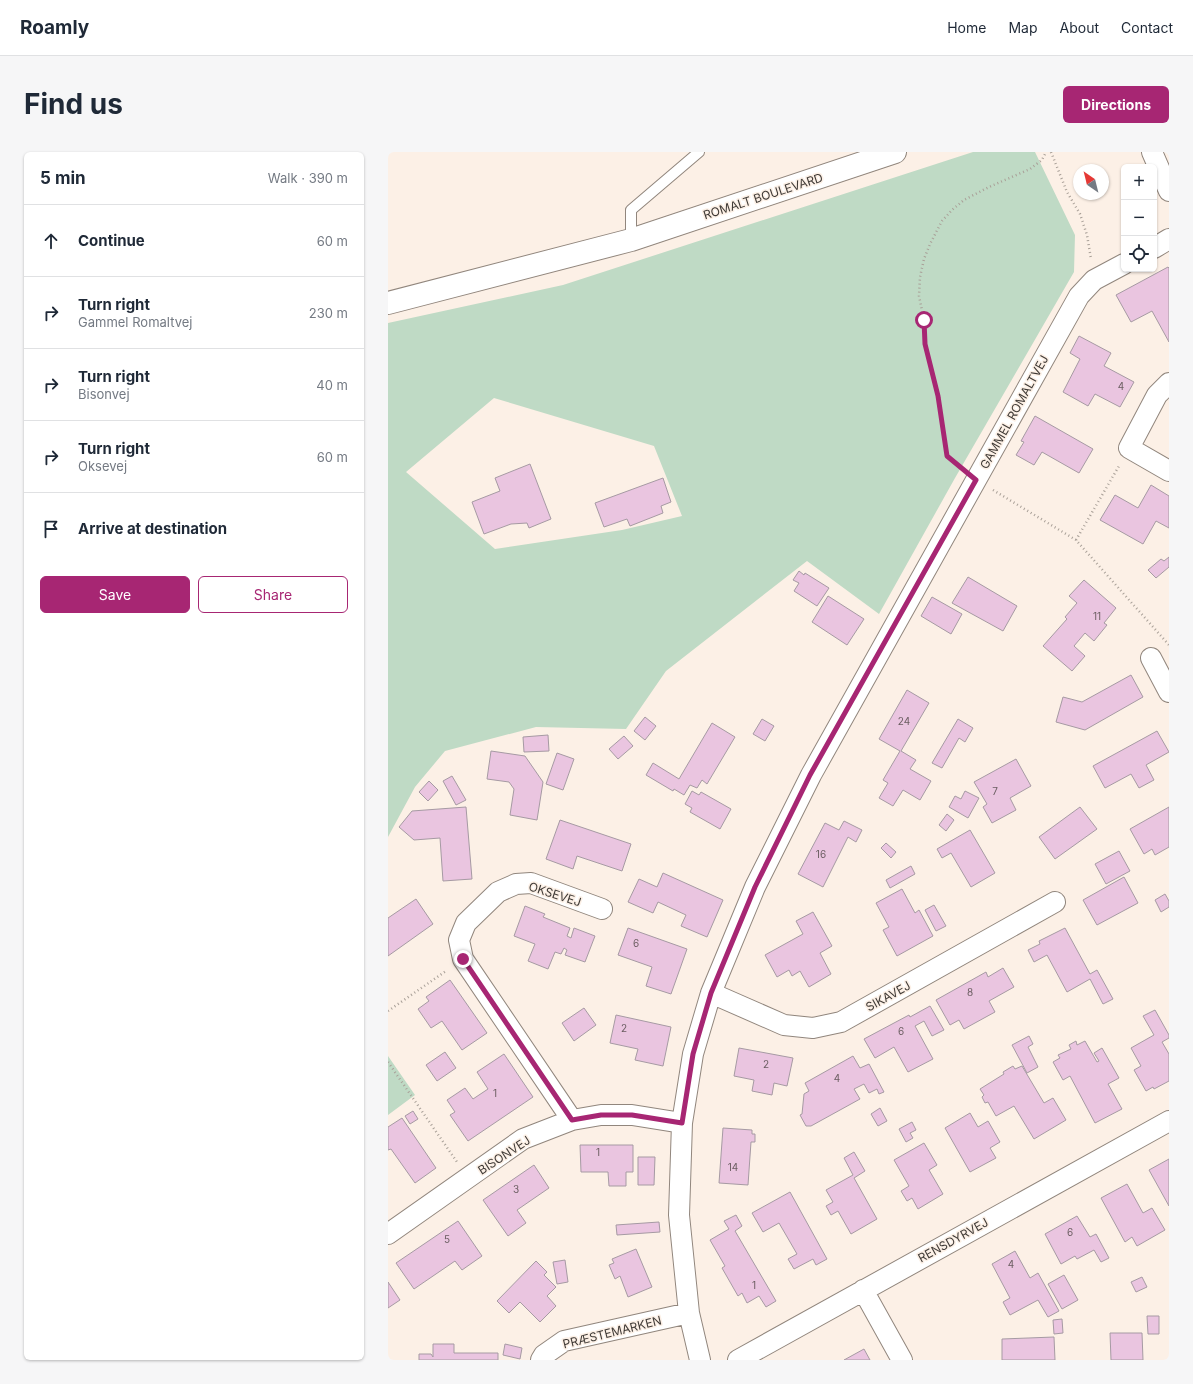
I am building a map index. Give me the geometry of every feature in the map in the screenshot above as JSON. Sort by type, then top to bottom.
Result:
[{"type":"street","name":"ROMALT BOULEVARD","points":[[388,303],[631,240],[895,152]]},
{"type":"street","points":[[1152,152],[1169,191]]},
{"type":"street","points":[[1157,246],[1169,239]]},
{"type":"street","name":"GAMMEL ROMALTVEJ","points":[[700,1360],[689,1313],[679,1215],[682,1123],[693,1054],[711,993],[755,887],[810,775],[1079,296],[1094,280],[1121,266]]},
{"type":"street","points":[[1169,383],[1157,395],[1129,448],[1169,471]]},
{"type":"street","points":[[1150,658],[1169,692]]},
{"type":"street","name":"OKSEVEJ","points":[[572,1120],[463,959],[459,940],[466,923],[498,892],[516,884],[531,883],[602,910]]},
{"type":"street","name":"SIKAVEJ","points":[[711,993],[784,1025],[813,1028],[841,1022],[1055,902]]},
{"type":"street","name":"BISONVEJ","points":[[388,1234],[523,1139],[572,1120],[601,1115],[632,1115],[682,1123]]},
{"type":"street","name":"RENSDYRVEJ","points":[[738,1360],[1169,1120]]},
{"type":"street","points":[[863,1290],[902,1360]]},
{"type":"street","name":"PRÆSTEMARKEN","points":[[541,1360],[544,1355],[564,1341],[689,1313]]},
{"type":"lane","points":[[631,240],[631,210],[699,152]]},
{"type":"path","points":[[1046,152],[1042,160],[1030,169],[964,200],[952,210],[942,221],[924,259],[920,277],[919,296],[924,320],[926,350],[938,396],[945,449],[947,456],[976,480],[1076,540],[1169,645]]},
{"type":"path","points":[[1051,152],[1067,192],[1080,214],[1088,235],[1094,280]]},
{"type":"path","points":[[1076,540],[1129,448]]},
{"type":"path","points":[[388,1012],[463,959]]},
{"type":"path","points":[[388,1062],[468,1178]]},
{"type":"green space","points":[[973,152],[1035,152],[1075,235],[1074,272],[955,478],[879,614],[807,561],[666,671],[626,729],[536,727],[445,751],[415,787],[388,837],[388,323],[563,285]],"holes":[[[494,398],[654,446],[682,516],[622,530],[495,549],[406,472]]]},
{"type":"green space","points":[[388,1056],[415,1095],[388,1115]]},
{"type":"building","points":[[1168,267],[1169,342],[1152,311],[1131,322],[1116,295]]},
{"type":"building","points":[[1079,336],[1111,353],[1104,366],[1134,382],[1120,407],[1095,394],[1088,406],[1063,392],[1080,359],[1070,353]]},
{"type":"building","points":[[1035,416],[1093,449],[1079,473],[1042,452],[1034,465],[1016,455],[1024,442],[1021,441]]},
{"type":"building","points":[[530,464],[551,519],[529,528],[527,523],[511,524],[484,534],[472,502],[500,491],[495,478]]},
{"type":"building","points":[[663,478],[671,502],[661,506],[663,513],[630,526],[627,519],[604,527],[595,503]]},
{"type":"building","points":[[1151,485],[1169,496],[1169,528],[1156,521],[1143,544],[1100,520],[1115,495],[1138,508]]},
{"type":"building","points":[[1169,557],[1169,567],[1156,578],[1148,570],[1161,559],[1164,561]]},
{"type":"building","points":[[799,571],[804,575],[805,573],[829,588],[817,606],[794,591],[799,583],[793,580]]},
{"type":"building","points":[[968,577],[1017,606],[1003,631],[952,603]]},
{"type":"building","points":[[1084,580],[1116,608],[1104,623],[1107,625],[1094,641],[1085,633],[1074,646],[1085,656],[1072,671],[1043,646],[1067,619],[1065,617],[1077,603],[1069,596]]},
{"type":"building","points":[[828,596],[864,619],[847,645],[812,622]]},
{"type":"building","points":[[932,597],[962,614],[951,634],[921,616]]},
{"type":"building","points":[[1131,675],[1143,697],[1085,730],[1056,722],[1063,697],[1082,702]]},
{"type":"building","points":[[907,690],[929,703],[901,751],[916,760],[910,769],[931,781],[920,800],[903,790],[893,806],[879,798],[888,783],[883,780],[900,751],[879,739]]},
{"type":"building","points":[[645,717],[656,726],[645,740],[634,731]]},
{"type":"building","points":[[762,719],[774,726],[765,741],[753,734]]},
{"type":"building","points":[[958,719],[973,728],[965,742],[959,738],[942,768],[932,763]]},
{"type":"building","points":[[712,723],[735,737],[707,784],[702,780],[697,788],[690,785],[684,795],[674,789],[673,791],[646,775],[653,763],[679,779]]},
{"type":"building","points":[[1157,731],[1169,752],[1146,765],[1154,780],[1139,788],[1131,774],[1105,788],[1093,766]]},
{"type":"building","points":[[548,735],[549,751],[524,752],[523,737]]},
{"type":"building","points":[[624,736],[633,746],[618,759],[609,749]]},
{"type":"building","points":[[491,751],[525,756],[543,782],[537,820],[510,815],[514,789],[509,782],[487,779]]},
{"type":"building","points":[[557,753],[574,759],[563,790],[546,784]]},
{"type":"building","points":[[1016,759],[1031,786],[1010,798],[1016,810],[992,823],[983,807],[987,804],[974,782]]},
{"type":"building","points":[[452,776],[466,800],[456,805],[443,781]]},
{"type":"building","points":[[429,781],[438,790],[428,801],[419,792]]},
{"type":"building","points":[[692,791],[699,795],[701,792],[731,809],[720,829],[690,812],[692,808],[685,804]]},
{"type":"building","points":[[965,791],[979,798],[968,818],[949,807],[955,796],[961,799]]},
{"type":"building","points":[[466,807],[472,879],[443,881],[440,838],[414,840],[399,827],[412,811]]},
{"type":"building","points":[[1080,807],[1097,829],[1055,859],[1039,837]]},
{"type":"building","points":[[1169,807],[1169,847],[1155,855],[1152,849],[1144,854],[1130,829]]},
{"type":"building","points":[[947,814],[954,820],[946,831],[939,825]]},
{"type":"building","points":[[560,820],[631,844],[622,871],[577,856],[573,869],[546,859]]},
{"type":"building","points":[[844,821],[862,830],[856,842],[848,837],[823,887],[798,874],[825,823],[839,830]]},
{"type":"building","points":[[970,830],[995,873],[971,887],[951,853],[942,858],[937,849]]},
{"type":"building","points":[[886,843],[896,852],[891,858],[881,848]]},
{"type":"building","points":[[1119,851],[1130,871],[1106,884],[1095,864]]},
{"type":"building","points":[[911,866],[915,874],[890,888],[886,880]]},
{"type":"building","points":[[663,873],[723,900],[707,937],[681,926],[686,915],[658,902],[653,913],[628,902],[639,879],[657,887]]},
{"type":"building","points":[[1124,877],[1138,903],[1097,925],[1083,900]]},
{"type":"building","points":[[902,889],[915,913],[919,910],[933,936],[897,956],[883,930],[889,927],[876,903]]},
{"type":"building","points":[[1165,894],[1169,901],[1169,907],[1161,912],[1155,900]]},
{"type":"building","points":[[416,899],[433,924],[388,956],[388,918]]},
{"type":"building","points":[[934,905],[946,926],[936,931],[925,910]]},
{"type":"building","points":[[525,906],[545,914],[543,917],[570,928],[567,936],[571,938],[574,928],[595,936],[585,962],[565,955],[567,950],[564,948],[561,954],[555,952],[548,969],[528,961],[535,944],[514,936]]},
{"type":"building","points":[[813,912],[832,946],[820,953],[831,974],[809,987],[800,971],[792,976],[789,970],[777,977],[765,955],[803,934],[796,921]]},
{"type":"building","points":[[628,928],[687,949],[671,994],[646,986],[652,967],[618,955]]},
{"type":"building","points":[[1065,928],[1090,974],[1097,970],[1113,999],[1103,1004],[1090,979],[1067,992],[1047,955],[1034,962],[1028,950],[1040,944],[1039,941]]},
{"type":"building","points":[[1003,968],[1014,987],[989,1001],[995,1012],[964,1029],[959,1020],[950,1025],[936,1000],[986,972],[988,977]]},
{"type":"building","points":[[450,980],[487,1033],[462,1050],[442,1021],[431,1028],[418,1009],[429,1001],[426,997]]},
{"type":"building","points":[[930,1006],[944,1030],[932,1036],[924,1021],[915,1026],[933,1059],[908,1072],[894,1047],[875,1058],[864,1039],[909,1015],[910,1017]]},
{"type":"building","points":[[584,1008],[596,1025],[574,1041],[562,1023]]},
{"type":"building","points":[[1155,1010],[1169,1035],[1169,1038],[1162,1042],[1169,1054],[1169,1081],[1154,1089],[1153,1087],[1146,1091],[1134,1070],[1141,1066],[1131,1048],[1154,1035],[1143,1016]]},
{"type":"building","points":[[616,1015],[671,1027],[663,1066],[635,1060],[638,1049],[610,1043]]},
{"type":"building","points":[[1029,1036],[1033,1044],[1028,1047],[1038,1067],[1027,1073],[1012,1045]]},
{"type":"building","points":[[1076,1041],[1077,1045],[1085,1041],[1097,1062],[1099,1061],[1094,1053],[1102,1048],[1119,1078],[1108,1084],[1122,1109],[1095,1123],[1070,1076],[1063,1080],[1053,1062],[1060,1058],[1058,1055],[1071,1049],[1069,1045]]},
{"type":"building","points":[[739,1048],[793,1058],[787,1086],[774,1083],[772,1095],[752,1091],[754,1080],[734,1076]]},
{"type":"building","points":[[445,1052],[456,1068],[437,1081],[426,1065]]},
{"type":"building","points":[[504,1054],[533,1097],[468,1141],[450,1115],[455,1112],[447,1100],[465,1088],[473,1099],[488,1089],[477,1072]]},
{"type":"building","points":[[853,1056],[860,1068],[869,1064],[884,1092],[879,1094],[877,1089],[869,1093],[864,1084],[854,1089],[860,1099],[811,1126],[806,1126],[800,1115],[802,1114],[804,1094],[809,1091],[805,1083]]},
{"type":"building","points":[[1013,1066],[1015,1069],[1022,1066],[1044,1103],[1053,1098],[1066,1120],[1034,1139],[1014,1106],[996,1116],[988,1102],[985,1103],[982,1097],[984,1095],[980,1089],[1004,1074],[1003,1072]]},
{"type":"building","points":[[880,1108],[887,1121],[878,1126],[871,1114]]},
{"type":"building","points":[[413,1111],[418,1119],[410,1124],[405,1116]]},
{"type":"building","points":[[970,1113],[978,1127],[988,1121],[1000,1142],[990,1148],[996,1158],[970,1172],[945,1128]]},
{"type":"building","points":[[402,1118],[436,1168],[415,1183],[391,1149],[388,1150],[388,1127]]},
{"type":"building","points":[[912,1122],[916,1130],[910,1133],[913,1138],[906,1142],[899,1129]]},
{"type":"building","points":[[723,1128],[752,1130],[752,1134],[755,1134],[755,1142],[751,1142],[748,1185],[719,1183]]},
{"type":"building","points":[[924,1143],[937,1165],[929,1170],[943,1194],[918,1209],[912,1198],[907,1201],[901,1191],[909,1186],[894,1160]]},
{"type":"building","points":[[580,1145],[633,1145],[633,1172],[626,1172],[626,1186],[609,1186],[608,1172],[581,1172]]},
{"type":"building","points":[[854,1152],[865,1171],[854,1178],[877,1219],[851,1234],[838,1211],[831,1215],[826,1206],[833,1202],[826,1190],[853,1175],[844,1158]]},
{"type":"building","points":[[638,1157],[655,1157],[654,1185],[638,1185]]},
{"type":"building","points":[[1169,1159],[1169,1206],[1149,1170]]},
{"type":"building","points":[[534,1165],[549,1188],[517,1210],[526,1223],[508,1236],[483,1200]]},
{"type":"building","points":[[1127,1184],[1143,1213],[1152,1208],[1165,1230],[1137,1246],[1132,1237],[1125,1242],[1101,1198]]},
{"type":"building","points":[[790,1192],[827,1259],[816,1265],[813,1259],[794,1269],[788,1259],[797,1254],[779,1223],[763,1232],[752,1213]]},
{"type":"building","points":[[736,1215],[742,1226],[735,1231],[776,1301],[766,1307],[759,1296],[747,1303],[742,1293],[738,1296],[722,1268],[725,1266],[710,1240],[729,1229],[724,1221]]},
{"type":"building","points":[[1077,1216],[1090,1237],[1096,1234],[1109,1258],[1101,1262],[1094,1250],[1077,1259],[1075,1256],[1061,1264],[1045,1234]]},
{"type":"building","points":[[458,1221],[482,1256],[462,1270],[455,1261],[414,1289],[396,1263]]},
{"type":"building","points":[[659,1222],[660,1232],[617,1235],[616,1225]]},
{"type":"building","points":[[636,1249],[652,1287],[628,1297],[620,1276],[615,1279],[609,1265],[614,1263],[612,1259]]},
{"type":"building","points":[[1015,1251],[1030,1278],[1038,1273],[1059,1311],[1048,1317],[1038,1300],[1010,1315],[1003,1302],[1010,1298],[992,1264]]},
{"type":"building","points":[[565,1260],[568,1282],[557,1284],[553,1262]]},
{"type":"building","points":[[536,1261],[547,1272],[544,1275],[556,1287],[547,1296],[556,1306],[540,1322],[520,1302],[509,1313],[497,1301]]},
{"type":"building","points":[[1064,1275],[1078,1300],[1062,1309],[1048,1284]]},
{"type":"building","points":[[1142,1277],[1147,1287],[1136,1292],[1131,1282]]},
{"type":"building","points":[[388,1282],[400,1300],[388,1308]]},
{"type":"building","points":[[1147,1316],[1159,1316],[1159,1334],[1148,1334]]},
{"type":"building","points":[[1062,1319],[1063,1333],[1054,1334],[1053,1320]]},
{"type":"building","points":[[1110,1333],[1142,1333],[1143,1360],[1111,1360]]},
{"type":"building","points":[[1054,1337],[1055,1360],[1002,1360],[1002,1339]]},
{"type":"building","points":[[433,1344],[454,1344],[454,1353],[498,1353],[498,1360],[419,1360],[419,1354],[431,1354],[433,1357]]},
{"type":"building","points":[[505,1344],[522,1348],[520,1359],[503,1355]]},
{"type":"building","points":[[864,1349],[870,1360],[844,1360]]},
{"type":"route","points":[[463,959],[572,1120],[601,1115],[632,1115],[682,1123],[693,1054],[711,993],[755,887],[810,775],[976,480],[947,456],[938,396],[925,344],[924,320]]}]
